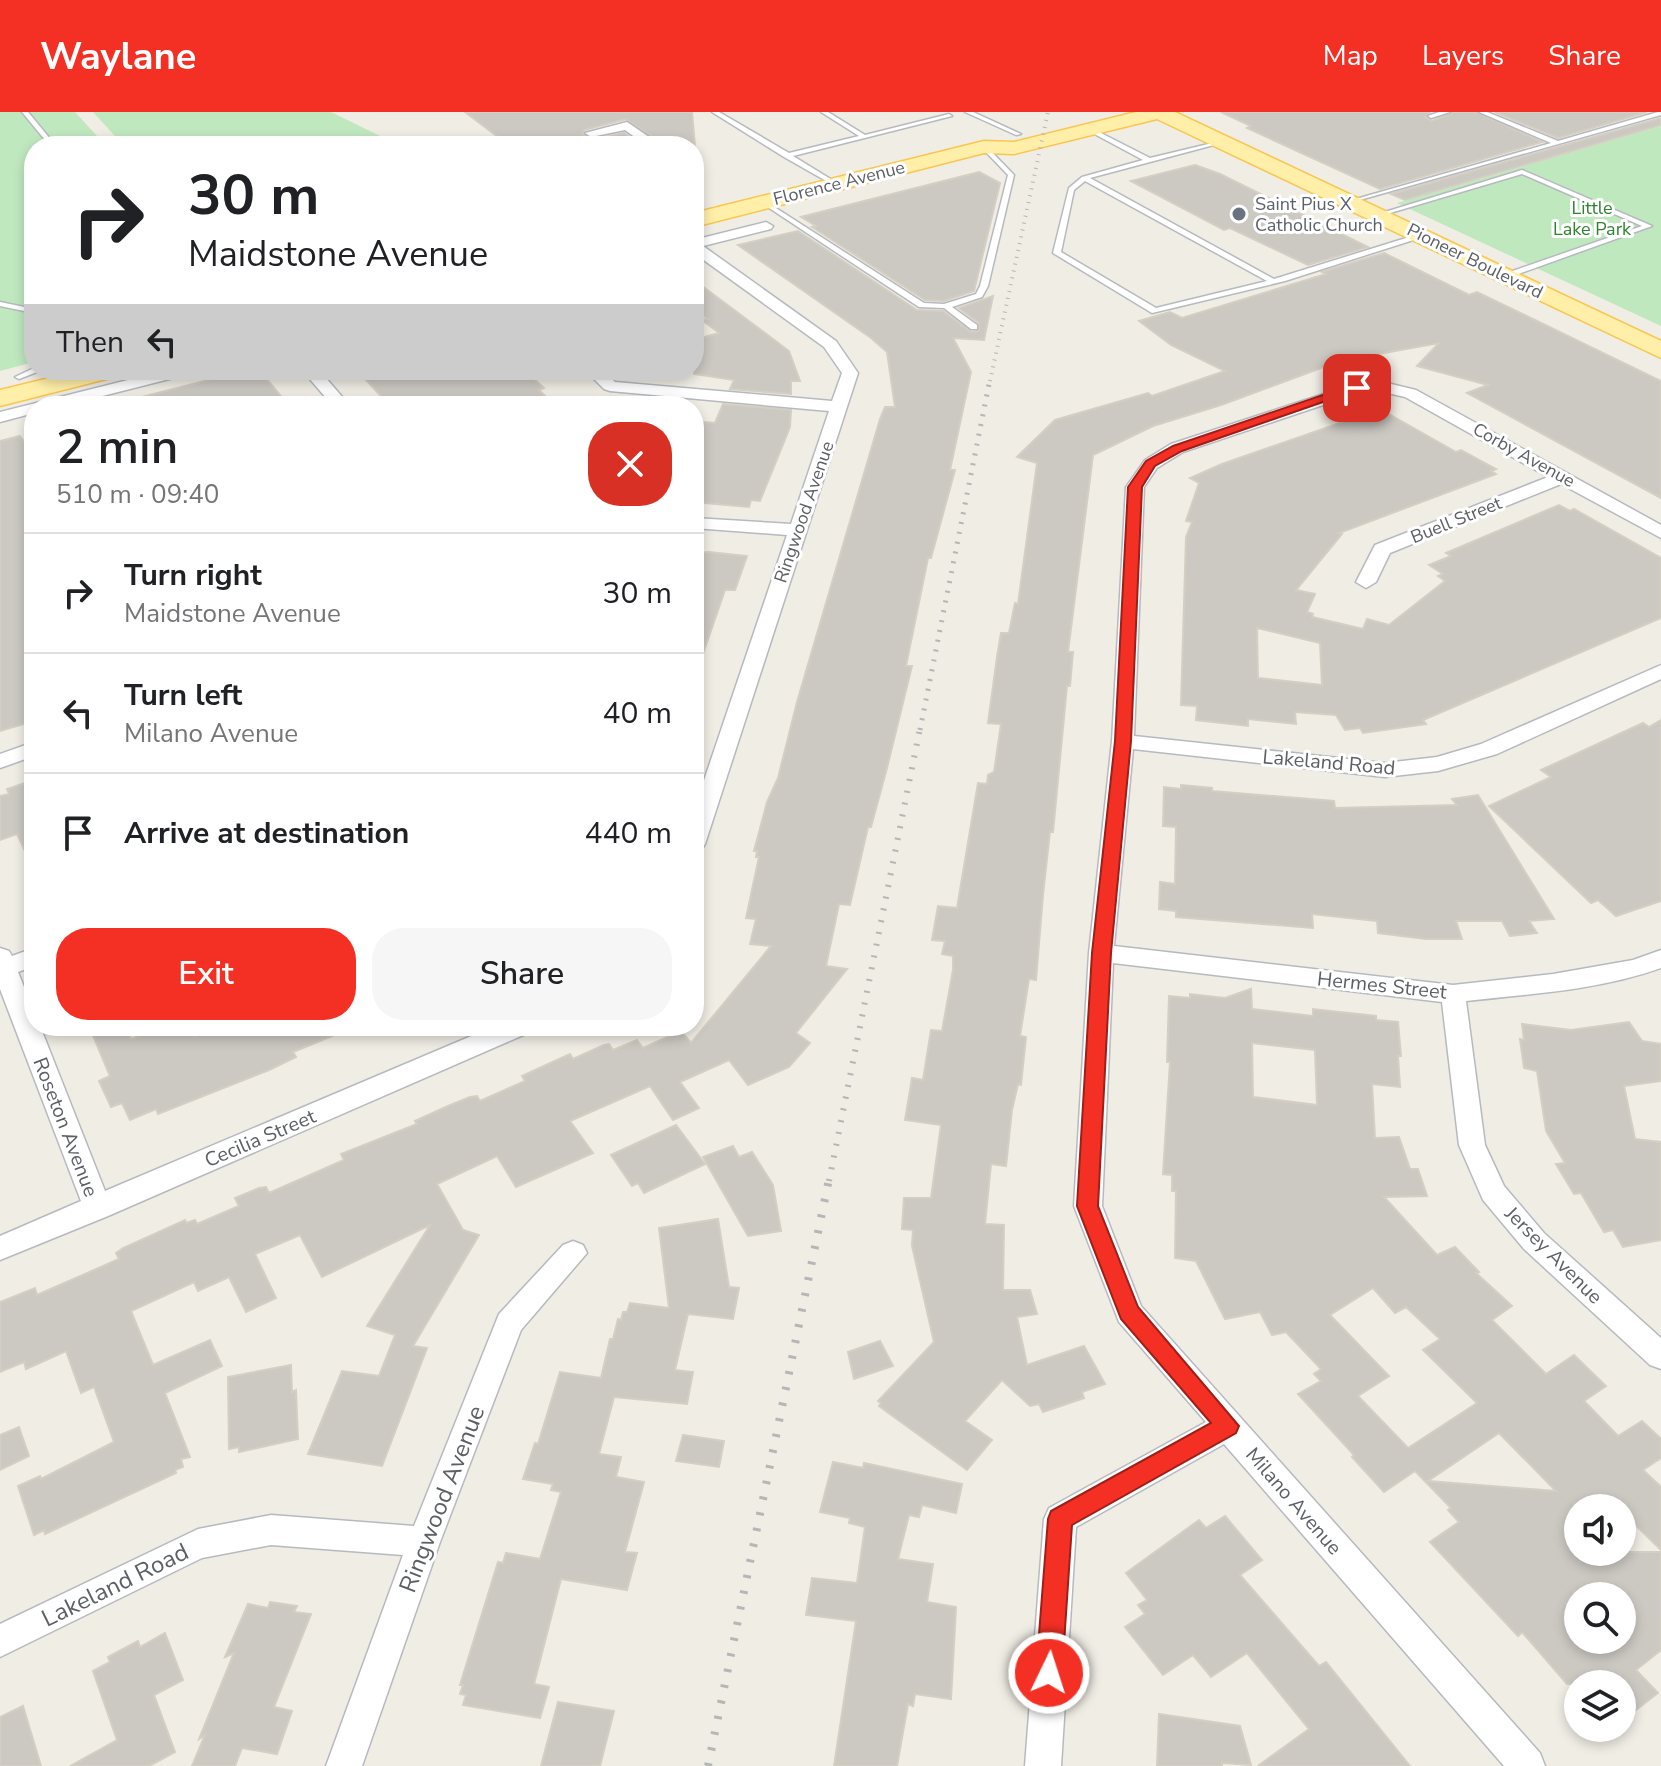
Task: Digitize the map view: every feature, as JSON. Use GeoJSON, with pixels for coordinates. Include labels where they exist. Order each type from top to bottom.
{"type":"FeatureCollection","features":[{"type":"Feature","properties":{"kind":"main road","name":"Florence Avenue"},"geometry":{"type":"LineString","coordinates":[[984,147],[998,138],[1108,112]]}},
{"type":"Feature","properties":{"kind":"main road","name":"Florence Avenue"},"geometry":{"type":"LineString","coordinates":[[704,217],[984,147],[1014,148],[1160,112]]}},
{"type":"Feature","properties":{"kind":"main road","name":"Pioneer Boulevard"},"geometry":{"type":"LineString","coordinates":[[1160,112],[1661,350]]}},
{"type":"Feature","properties":{"kind":"main road"},"geometry":{"type":"LineString","coordinates":[[0,398],[73,380]]}},
{"type":"Feature","properties":{"kind":"street"},"geometry":{"type":"LineString","coordinates":[[591,133],[627,126],[642,136]]}},
{"type":"Feature","properties":{"kind":"street","name":"Florence Avenue"},"geometry":{"type":"LineString","coordinates":[[704,242],[766,226]]}},
{"type":"Feature","properties":{"kind":"street","name":"Ringwood Avenue"},"geometry":{"type":"LineString","coordinates":[[704,252],[830,344],[850,373],[704,814]]}},
{"type":"Feature","properties":{"kind":"street"},"geometry":{"type":"LineString","coordinates":[[84,396],[147,380]]}},
{"type":"Feature","properties":{"kind":"street"},"geometry":{"type":"LineString","coordinates":[[319,380],[333,396]]}},
{"type":"Feature","properties":{"kind":"street"},"geometry":{"type":"LineString","coordinates":[[604,380],[610,386],[840,407]]}},
{"type":"Feature","properties":{"kind":"street","name":"Corby Avenue"},"geometry":{"type":"LineString","coordinates":[[1383,387],[1410,393],[1661,532]]}},
{"type":"Feature","properties":{"kind":"street","name":"Milano Avenue"},"geometry":{"type":"LineString","coordinates":[[1383,387],[1357,388],[1177,448],[1151,464],[1135,487],[1123,741],[1101,953],[1088,1206],[1129,1313],[1527,1766]]}},
{"type":"Feature","properties":{"kind":"street"},"geometry":{"type":"LineString","coordinates":[[0,417],[24,411]]}},
{"type":"Feature","properties":{"kind":"street","name":"Buell Street"},"geometry":{"type":"LineString","coordinates":[[1366,582],[1382,549],[1563,477]]}},
{"type":"Feature","properties":{"kind":"street"},"geometry":{"type":"LineString","coordinates":[[704,524],[797,530]]}},
{"type":"Feature","properties":{"kind":"street","name":"Lakeland Road"},"geometry":{"type":"LineString","coordinates":[[1123,741],[1385,770],[1438,764],[1489,749],[1655,680]]}},
{"type":"Feature","properties":{"kind":"street"},"geometry":{"type":"LineString","coordinates":[[0,761],[24,753]]}},
{"type":"Feature","properties":{"kind":"street","name":"Hermes Street"},"geometry":{"type":"LineString","coordinates":[[1101,953],[1453,994],[1553,983],[1636,968],[1661,959]]}},
{"type":"Feature","properties":{"kind":"street"},"geometry":{"type":"LineString","coordinates":[[2,963],[24,959]]}},
{"type":"Feature","properties":{"kind":"street","name":"Roseton Avenue"},"geometry":{"type":"LineString","coordinates":[[2,963],[24,1019]]}},
{"type":"Feature","properties":{"kind":"street","name":"Jersey Avenue"},"geometry":{"type":"LineString","coordinates":[[1453,994],[1472,1145],[1493,1192],[1534,1241],[1661,1356]]}},
{"type":"Feature","properties":{"kind":"street","name":"Roseton Avenue"},"geometry":{"type":"LineString","coordinates":[[31,1036],[98,1208]]}},
{"type":"Feature","properties":{"kind":"street","name":"Cecilia Street"},"geometry":{"type":"LineString","coordinates":[[0,1248],[496,1036]]}},
{"type":"Feature","properties":{"kind":"street","name":"Ringwood Avenue"},"geometry":{"type":"LineString","coordinates":[[344,1766],[424,1542],[509,1323],[573,1253]]}},
{"type":"Feature","properties":{"kind":"street"},"geometry":{"type":"LineString","coordinates":[[1043,1766],[1060,1519],[1228,1426]]}},
{"type":"Feature","properties":{"kind":"street","name":"Lakeland Road"},"geometry":{"type":"LineString","coordinates":[[0,1641],[198,1544],[271,1530],[424,1542]]}},
{"type":"Feature","properties":{"kind":"lane"},"geometry":{"type":"LineString","coordinates":[[25,112],[45,136]]}},
{"type":"Feature","properties":{"kind":"lane"},"geometry":{"type":"LineString","coordinates":[[715,112],[835,184]]}},
{"type":"Feature","properties":{"kind":"lane"},"geometry":{"type":"LineString","coordinates":[[824,112],[864,137]]}},
{"type":"Feature","properties":{"kind":"lane"},"geometry":{"type":"LineString","coordinates":[[968,112],[1018,134]]}},
{"type":"Feature","properties":{"kind":"lane"},"geometry":{"type":"LineString","coordinates":[[1431,116],[1447,112]]}},
{"type":"Feature","properties":{"kind":"lane"},"geometry":{"type":"LineString","coordinates":[[1482,112],[1558,143]]}},
{"type":"Feature","properties":{"kind":"lane"},"geometry":{"type":"LineString","coordinates":[[1351,202],[1661,113]]}},
{"type":"Feature","properties":{"kind":"lane"},"geometry":{"type":"LineString","coordinates":[[786,156],[949,116]]}},
{"type":"Feature","properties":{"kind":"lane"},"geometry":{"type":"LineString","coordinates":[[1089,129],[1150,161]]}},
{"type":"Feature","properties":{"kind":"lane"},"geometry":{"type":"LineString","coordinates":[[1223,141],[1084,178],[1071,189],[1057,253],[1155,311],[1273,281],[1422,236]]}},
{"type":"Feature","properties":{"kind":"lane"},"geometry":{"type":"LineString","coordinates":[[763,202],[922,305],[946,306],[979,295],[1011,175],[984,147]]}},
{"type":"Feature","properties":{"kind":"lane"},"geometry":{"type":"LineString","coordinates":[[1378,215],[1522,172],[1648,226],[1507,276]]}},
{"type":"Feature","properties":{"kind":"lane"},"geometry":{"type":"LineString","coordinates":[[1084,178],[1273,281]]}},
{"type":"Feature","properties":{"kind":"lane"},"geometry":{"type":"LineString","coordinates":[[0,304],[24,309]]}},
{"type":"Feature","properties":{"kind":"lane"},"geometry":{"type":"LineString","coordinates":[[946,306],[974,327]]}},
{"type":"Feature","properties":{"kind":"green space"},"geometry":{"type":"Polygon","coordinates":[[[0,112],[75,112],[97,136],[24,136],[24,365],[0,371],[0,112]]]}},
{"type":"Feature","properties":{"kind":"green space"},"geometry":{"type":"Polygon","coordinates":[[[93,112],[331,112],[380,136],[115,136],[93,112]]]}},
{"type":"Feature","properties":{"kind":"green space","name":"Little Lake Park"},"geometry":{"type":"Polygon","coordinates":[[[1661,126],[1661,326],[1397,203],[1661,126]]]}},
{"type":"Feature","properties":{"kind":"building"},"geometry":{"type":"Polygon","coordinates":[[[465,112],[692,112],[694,136],[651,136],[626,119],[584,130],[582,134],[585,136],[497,136],[465,112]]]}},
{"type":"Feature","properties":{"kind":"building"},"geometry":{"type":"Polygon","coordinates":[[[1221,112],[1430,112],[1425,117],[1432,121],[1453,112],[1476,112],[1542,142],[1380,189],[1247,128],[1251,126],[1221,112]]]}},
{"type":"Feature","properties":{"kind":"building"},"geometry":{"type":"Polygon","coordinates":[[[1495,112],[1647,112],[1558,138],[1495,112]]]}},
{"type":"Feature","properties":{"kind":"building"},"geometry":{"type":"Polygon","coordinates":[[[1661,118],[1661,125],[1405,200],[1391,194],[1661,118]]]}},
{"type":"Feature","properties":{"kind":"building"},"geometry":{"type":"Polygon","coordinates":[[[1195,165],[1220,174],[1368,247],[1308,265],[1230,228],[1224,230],[1131,181],[1195,165]]]}},
{"type":"Feature","properties":{"kind":"building"},"geometry":{"type":"Polygon","coordinates":[[[979,172],[1000,183],[974,291],[944,301],[925,300],[801,217],[979,172]]]}},
{"type":"Feature","properties":{"kind":"building"},"geometry":{"type":"Polygon","coordinates":[[[798,231],[917,310],[943,311],[971,332],[979,331],[979,323],[959,308],[993,296],[984,340],[953,338],[971,372],[950,470],[955,470],[931,558],[928,558],[906,666],[912,666],[887,768],[871,827],[868,827],[850,905],[839,904],[826,966],[847,969],[796,1033],[810,1043],[789,1067],[748,1085],[729,1060],[680,1082],[699,1108],[673,1120],[650,1086],[570,1121],[593,1153],[516,1187],[497,1156],[437,1184],[463,1230],[479,1235],[413,1346],[427,1348],[382,1466],[308,1454],[342,1371],[379,1376],[395,1335],[367,1326],[430,1225],[322,1277],[300,1235],[255,1254],[276,1298],[246,1312],[229,1277],[198,1291],[194,1282],[131,1311],[153,1365],[210,1340],[222,1366],[165,1393],[190,1457],[181,1459],[183,1467],[175,1470],[176,1473],[45,1534],[44,1530],[34,1535],[18,1486],[40,1476],[41,1479],[114,1442],[94,1387],[81,1393],[66,1351],[26,1369],[24,1362],[0,1372],[0,1302],[35,1288],[37,1295],[119,1259],[116,1253],[123,1248],[185,1220],[186,1223],[195,1220],[197,1224],[239,1206],[235,1198],[259,1188],[266,1187],[269,1193],[344,1160],[341,1154],[417,1124],[415,1121],[448,1106],[470,1097],[477,1096],[480,1101],[525,1081],[522,1076],[570,1054],[573,1059],[604,1045],[609,1044],[613,1050],[637,1040],[643,1048],[670,1036],[685,1036],[691,1043],[697,1036],[704,1036],[704,1027],[771,946],[750,944],[756,919],[746,918],[759,857],[754,851],[767,802],[778,778],[797,702],[880,419],[885,407],[895,407],[887,352],[738,245],[798,231]]]}},
{"type":"Feature","properties":{"kind":"building"},"geometry":{"type":"Polygon","coordinates":[[[1384,253],[1469,295],[1477,292],[1661,381],[1661,498],[1467,393],[1488,385],[1417,366],[1439,343],[1340,361],[1221,405],[1153,426],[1093,455],[1068,652],[1073,652],[1070,686],[1067,686],[1053,832],[1050,832],[1036,980],[1029,979],[1020,1036],[1026,1037],[1021,1085],[1018,1084],[1012,1110],[1006,1166],[991,1164],[985,1224],[1004,1225],[1003,1290],[1030,1290],[1037,1314],[1017,1317],[1027,1365],[1084,1346],[1105,1384],[1082,1392],[1084,1398],[1043,1412],[1039,1404],[1030,1406],[1002,1380],[965,1421],[992,1440],[967,1470],[879,1406],[881,1403],[878,1401],[934,1342],[912,1246],[913,1230],[902,1229],[904,1198],[931,1198],[941,1125],[905,1120],[912,1078],[923,1080],[931,1030],[942,1031],[953,970],[953,956],[942,954],[945,941],[932,940],[938,906],[957,908],[978,783],[987,784],[988,775],[994,772],[1001,724],[988,723],[997,657],[1001,633],[1009,633],[1015,603],[1018,604],[1037,463],[1017,457],[1055,420],[1148,393],[1152,396],[1225,371],[1171,345],[1139,321],[1170,312],[1182,318],[1384,253]]]}},
{"type":"Feature","properties":{"kind":"building"},"geometry":{"type":"Polygon","coordinates":[[[704,287],[789,351],[800,381],[791,381],[791,394],[730,389],[734,380],[704,376],[704,337],[719,333],[704,322],[708,319],[704,316],[704,287]]]}},
{"type":"Feature","properties":{"kind":"building"},"geometry":{"type":"Polygon","coordinates":[[[208,380],[268,380],[281,396],[146,396],[208,380]]]}},
{"type":"Feature","properties":{"kind":"building"},"geometry":{"type":"Polygon","coordinates":[[[366,380],[535,380],[544,388],[539,390],[545,396],[381,396],[366,380]]]}},
{"type":"Feature","properties":{"kind":"building"},"geometry":{"type":"Polygon","coordinates":[[[723,404],[791,410],[790,427],[760,501],[751,500],[749,507],[704,503],[704,422],[715,423],[723,404]]]}},
{"type":"Feature","properties":{"kind":"building"},"geometry":{"type":"Polygon","coordinates":[[[1380,409],[1456,452],[1461,450],[1496,469],[1491,471],[1496,474],[1339,533],[1342,534],[1296,590],[1315,594],[1307,612],[1313,614],[1312,617],[1363,629],[1367,619],[1389,625],[1445,581],[1438,576],[1443,574],[1429,565],[1451,556],[1446,553],[1559,505],[1570,511],[1574,509],[1661,558],[1661,618],[1423,720],[1426,724],[1363,733],[1360,728],[1345,730],[1336,715],[1295,712],[1296,724],[1248,719],[1248,726],[1196,720],[1197,706],[1181,705],[1186,537],[1192,522],[1186,521],[1199,483],[1190,478],[1380,409]],[[1257,628],[1258,678],[1322,685],[1320,643],[1257,628]]]}},
{"type":"Feature","properties":{"kind":"building"},"geometry":{"type":"Polygon","coordinates":[[[20,436],[24,441],[24,724],[0,731],[0,441],[20,436]]]}},
{"type":"Feature","properties":{"kind":"building"},"geometry":{"type":"Polygon","coordinates":[[[704,552],[747,556],[735,590],[725,590],[704,651],[704,552]]]}},
{"type":"Feature","properties":{"kind":"building"},"geometry":{"type":"Polygon","coordinates":[[[1661,720],[1661,901],[1616,916],[1598,900],[1591,903],[1489,806],[1551,777],[1541,770],[1643,723],[1649,727],[1661,720]]]}},
{"type":"Feature","properties":{"kind":"building"},"geometry":{"type":"Polygon","coordinates":[[[24,783],[24,849],[17,834],[0,840],[0,796],[9,794],[7,789],[24,783]]]}},
{"type":"Feature","properties":{"kind":"building"},"geometry":{"type":"Polygon","coordinates":[[[1181,785],[1212,788],[1212,791],[1334,801],[1335,808],[1457,805],[1452,799],[1478,795],[1554,919],[1529,921],[1537,933],[1510,936],[1502,921],[1456,921],[1462,939],[1426,939],[1378,933],[1377,921],[1312,914],[1313,928],[1176,917],[1176,911],[1159,909],[1160,882],[1175,884],[1176,827],[1163,826],[1164,787],[1181,789],[1181,785]]]}},
{"type":"Feature","properties":{"kind":"building"},"geometry":{"type":"Polygon","coordinates":[[[1251,989],[1252,1009],[1313,1016],[1313,1009],[1376,1016],[1376,1020],[1398,1022],[1400,1087],[1372,1084],[1375,1138],[1399,1137],[1410,1169],[1418,1169],[1427,1196],[1384,1197],[1437,1255],[1455,1247],[1479,1272],[1476,1273],[1512,1306],[1492,1320],[1546,1374],[1574,1355],[1606,1386],[1584,1401],[1618,1436],[1642,1421],[1661,1439],[1661,1458],[1643,1470],[1661,1487],[1661,1550],[1636,1526],[1636,1494],[1564,1494],[1564,1566],[1636,1566],[1636,1552],[1661,1552],[1661,1650],[1636,1670],[1564,1670],[1564,1681],[1522,1632],[1518,1636],[1430,1542],[1459,1522],[1448,1510],[1451,1508],[1415,1471],[1384,1492],[1298,1394],[1321,1381],[1314,1374],[1321,1369],[1286,1332],[1272,1335],[1260,1312],[1225,1319],[1196,1261],[1175,1258],[1176,1191],[1172,1191],[1172,1175],[1163,1174],[1170,1062],[1167,1062],[1169,996],[1190,998],[1190,994],[1225,998],[1251,989]],[[1252,1043],[1253,1097],[1317,1105],[1315,1050],[1252,1043]],[[1373,1288],[1330,1315],[1389,1376],[1358,1396],[1408,1448],[1477,1403],[1423,1350],[1440,1339],[1406,1307],[1395,1313],[1373,1288]],[[1499,1433],[1428,1481],[1556,1491],[1499,1433]]]}},
{"type":"Feature","properties":{"kind":"building"},"geometry":{"type":"Polygon","coordinates":[[[1629,1022],[1642,1041],[1661,1044],[1661,1081],[1624,1086],[1635,1139],[1661,1142],[1661,1240],[1623,1247],[1613,1230],[1604,1232],[1581,1193],[1574,1194],[1556,1164],[1565,1163],[1546,1131],[1537,1071],[1524,1068],[1520,1039],[1524,1040],[1522,1024],[1571,1030],[1629,1022]]]}},
{"type":"Feature","properties":{"kind":"building"},"geometry":{"type":"Polygon","coordinates":[[[93,1036],[130,1036],[131,1039],[139,1036],[332,1036],[293,1052],[296,1057],[269,1070],[158,1114],[156,1109],[130,1120],[122,1103],[111,1107],[99,1081],[110,1076],[93,1036]]]}},
{"type":"Feature","properties":{"kind":"building"},"geometry":{"type":"Polygon","coordinates":[[[676,1125],[705,1164],[644,1193],[638,1183],[632,1186],[611,1155],[676,1125]]]}},
{"type":"Feature","properties":{"kind":"building"},"geometry":{"type":"Polygon","coordinates":[[[733,1146],[739,1157],[752,1152],[773,1185],[781,1231],[748,1236],[703,1157],[733,1146]]]}},
{"type":"Feature","properties":{"kind":"building"},"geometry":{"type":"Polygon","coordinates":[[[718,1219],[729,1287],[739,1288],[733,1319],[688,1314],[675,1370],[693,1372],[687,1404],[614,1397],[599,1454],[621,1457],[616,1477],[644,1482],[625,1552],[637,1553],[627,1590],[561,1579],[534,1684],[549,1687],[540,1718],[463,1705],[466,1695],[460,1694],[463,1685],[460,1685],[498,1562],[503,1563],[506,1553],[540,1559],[561,1492],[551,1490],[553,1484],[523,1479],[535,1443],[538,1444],[560,1372],[601,1378],[610,1339],[613,1339],[618,1319],[621,1320],[623,1312],[627,1312],[630,1303],[669,1308],[659,1228],[718,1219]]]}},
{"type":"Feature","properties":{"kind":"building"},"geometry":{"type":"Polygon","coordinates":[[[880,1341],[893,1366],[854,1379],[848,1352],[880,1341]]]}},
{"type":"Feature","properties":{"kind":"building"},"geometry":{"type":"Polygon","coordinates":[[[291,1365],[292,1392],[296,1390],[298,1439],[239,1452],[239,1447],[229,1449],[228,1377],[291,1365]]]}},
{"type":"Feature","properties":{"kind":"building"},"geometry":{"type":"Polygon","coordinates":[[[19,1427],[29,1456],[0,1470],[0,1435],[19,1427]]]}},
{"type":"Feature","properties":{"kind":"building"},"geometry":{"type":"Polygon","coordinates":[[[683,1435],[724,1441],[719,1467],[676,1461],[683,1435]]]}},
{"type":"Feature","properties":{"kind":"building"},"geometry":{"type":"Polygon","coordinates":[[[833,1462],[863,1468],[864,1463],[962,1484],[956,1513],[922,1505],[919,1517],[909,1515],[898,1559],[933,1564],[927,1602],[956,1607],[951,1699],[915,1694],[913,1706],[908,1704],[897,1766],[834,1766],[856,1621],[806,1615],[812,1578],[857,1583],[865,1527],[849,1523],[850,1518],[820,1512],[833,1462]]]}},
{"type":"Feature","properties":{"kind":"building"},"geometry":{"type":"Polygon","coordinates":[[[1225,1516],[1262,1560],[1240,1575],[1319,1666],[1326,1662],[1410,1766],[1258,1766],[1309,1729],[1247,1653],[1211,1677],[1193,1655],[1163,1675],[1125,1627],[1145,1614],[1138,1605],[1147,1600],[1126,1573],[1199,1520],[1206,1528],[1225,1516]]]}},
{"type":"Feature","properties":{"kind":"building"},"geometry":{"type":"Polygon","coordinates":[[[270,1602],[297,1606],[294,1612],[311,1614],[274,1707],[292,1711],[277,1754],[242,1748],[235,1766],[192,1766],[205,1735],[199,1739],[234,1653],[225,1657],[248,1604],[268,1608],[270,1602]]]}},
{"type":"Feature","properties":{"kind":"building"},"geometry":{"type":"Polygon","coordinates":[[[165,1633],[183,1680],[154,1695],[175,1752],[149,1766],[70,1766],[117,1740],[93,1671],[110,1662],[108,1657],[138,1641],[140,1647],[165,1633]]]}},
{"type":"Feature","properties":{"kind":"building"},"geometry":{"type":"Polygon","coordinates":[[[1636,1670],[1658,1693],[1636,1710],[1636,1670]]]}},
{"type":"Feature","properties":{"kind":"building"},"geometry":{"type":"Polygon","coordinates":[[[558,1702],[614,1711],[600,1766],[541,1766],[558,1702]]]}},
{"type":"Feature","properties":{"kind":"building"},"geometry":{"type":"Polygon","coordinates":[[[23,1706],[41,1766],[0,1766],[0,1717],[23,1706]]]}},
{"type":"Feature","properties":{"kind":"building"},"geometry":{"type":"Polygon","coordinates":[[[1159,1714],[1240,1726],[1251,1765],[1157,1766],[1159,1714]]]}},
{"type":"Feature","properties":{"kind":"railway"},"geometry":{"type":"LineString","coordinates":[[990,381],[1048,112]]}},
{"type":"Feature","properties":{"kind":"railway"},"geometry":{"type":"LineString","coordinates":[[920,730],[990,379]]}},
{"type":"Feature","properties":{"kind":"railway"},"geometry":{"type":"LineString","coordinates":[[829,1181],[920,728]]}},
{"type":"Feature","properties":{"kind":"railway"},"geometry":{"type":"LineString","coordinates":[[708,1766],[829,1179]]}},
{"type":"Feature","properties":{"kind":"place","name":"Saint Pius X Catholic Church"},"geometry":{"type":"Point","coordinates":[1239,214]}},
{"type":"Feature","properties":{"kind":"route"},"geometry":{"type":"LineString","coordinates":[[1049,1673],[1060,1519],[1228,1426],[1129,1313],[1088,1206],[1101,953],[1123,741],[1135,487],[1151,464],[1177,448],[1357,388]]}}]}
